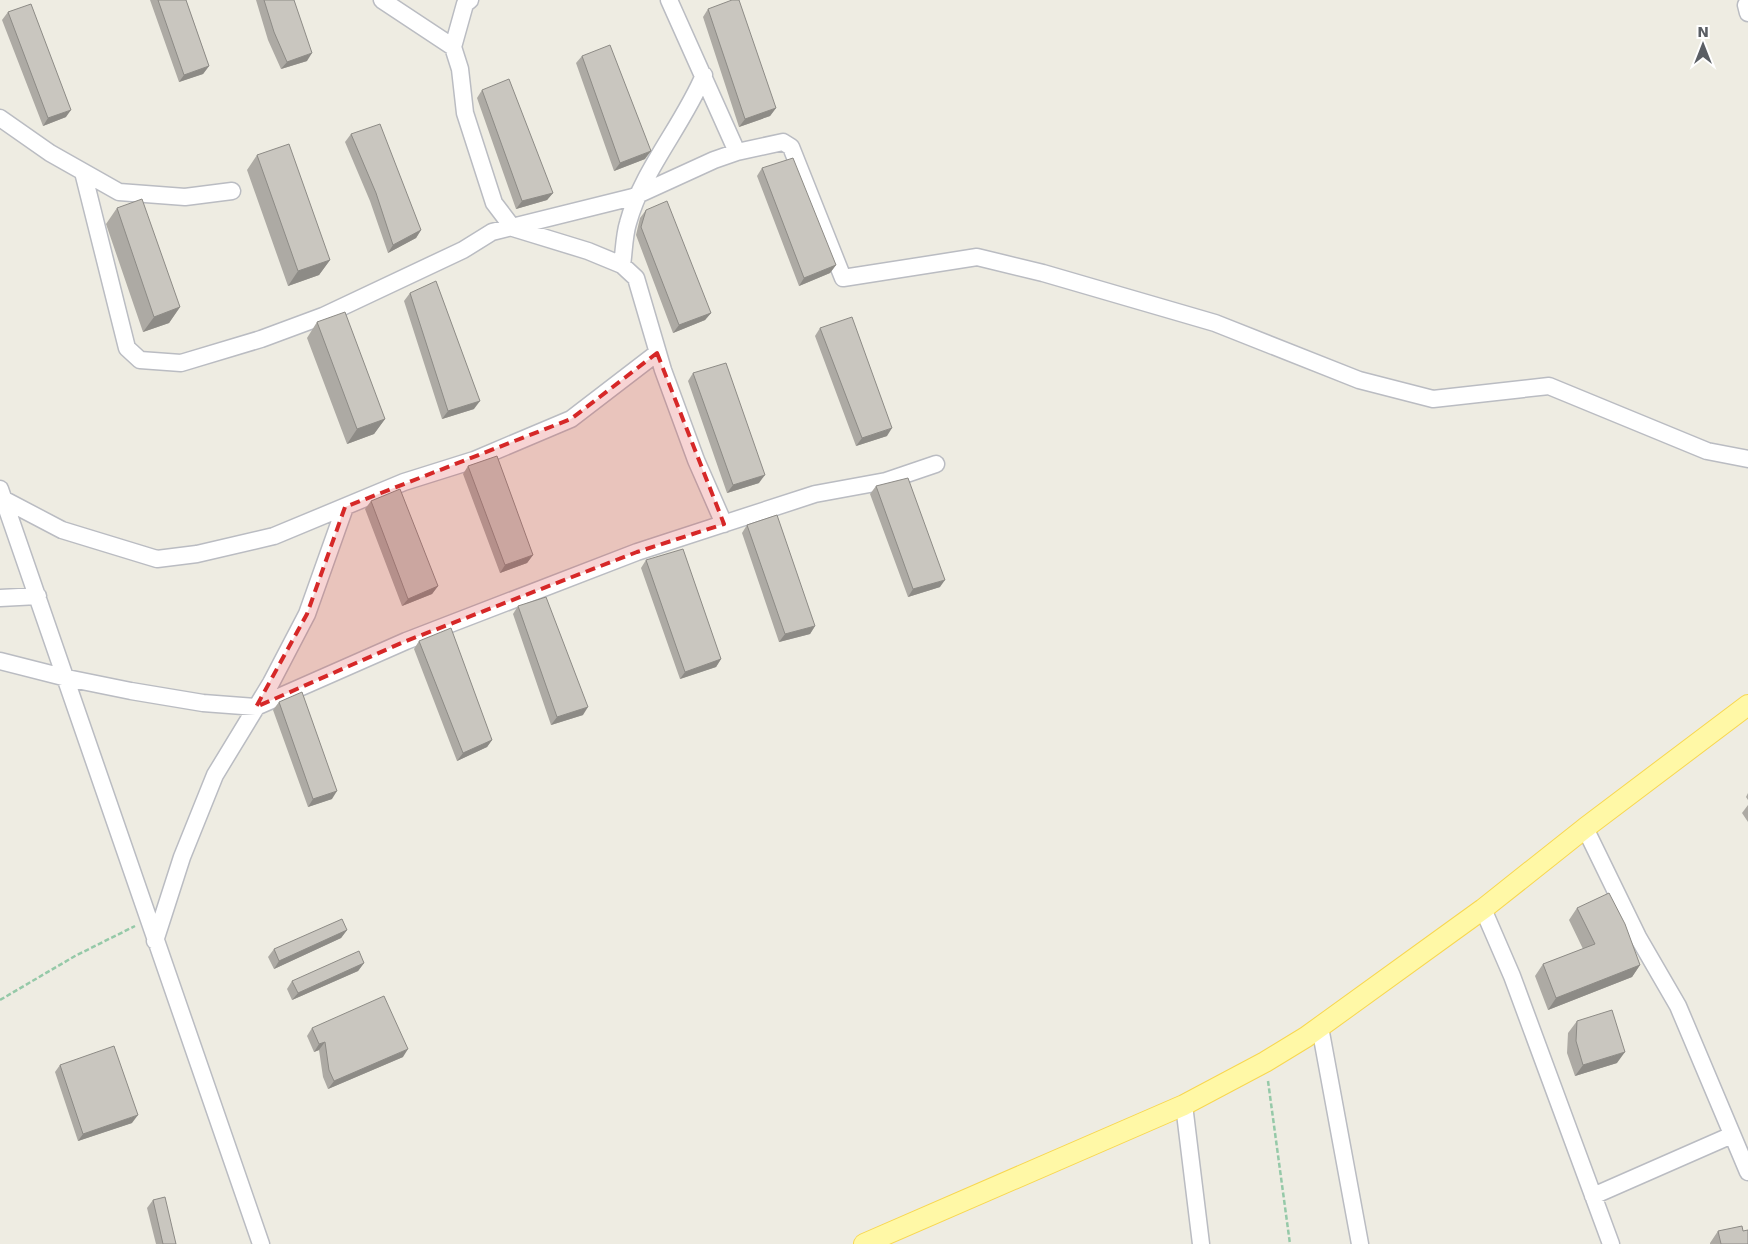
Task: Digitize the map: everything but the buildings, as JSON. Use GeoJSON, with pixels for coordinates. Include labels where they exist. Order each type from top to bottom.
{"type":"FeatureCollection","features":[{"type":"Feature","properties":{"kind":"main road"},"geometry":{"type":"LineString","coordinates":[[864,1244],[1184,1105],[1265,1062],[1320,1027],[1483,909],[1585,828],[1748,705]]}},
{"type":"Feature","properties":{"kind":"street"},"geometry":{"type":"LineString","coordinates":[[382,0],[453,47]]}},
{"type":"Feature","properties":{"kind":"street"},"geometry":{"type":"LineString","coordinates":[[470,0],[465,4],[453,47],[460,69],[465,113],[494,204],[513,228],[588,250],[622,265],[636,278],[657,353],[696,460],[724,524]]}},
{"type":"Feature","properties":{"kind":"street"},"geometry":{"type":"LineString","coordinates":[[669,0],[737,152]]}},
{"type":"Feature","properties":{"kind":"street"},"geometry":{"type":"LineString","coordinates":[[622,265],[628,224],[640,194],[694,97],[704,75]]}},
{"type":"Feature","properties":{"kind":"street"},"geometry":{"type":"LineString","coordinates":[[0,118],[50,153],[119,192],[185,197],[232,191]]}},
{"type":"Feature","properties":{"kind":"street"},"geometry":{"type":"LineString","coordinates":[[83,172],[127,348],[140,360],[181,363],[261,339],[331,312],[463,250],[492,232],[640,194],[714,160],[737,152],[783,142],[790,147],[842,278],[977,257],[1043,273],[1216,324],[1359,380],[1433,399],[1549,386],[1707,451],[1748,459]]}},
{"type":"Feature","properties":{"kind":"street"},"geometry":{"type":"LineString","coordinates":[[2,494],[62,530],[157,559],[197,554],[274,536],[404,482],[474,460],[571,419],[657,353]]}},
{"type":"Feature","properties":{"kind":"street"},"geometry":{"type":"LineString","coordinates":[[0,662],[67,678],[203,703],[256,707],[406,641],[637,552],[814,494],[886,481],[936,464]]}},
{"type":"Feature","properties":{"kind":"street"},"geometry":{"type":"LineString","coordinates":[[2,494],[67,678],[147,920],[261,1244]]}},
{"type":"Feature","properties":{"kind":"street"},"geometry":{"type":"LineString","coordinates":[[155,941],[182,857],[215,775],[256,707],[307,614],[345,507]]}},
{"type":"Feature","properties":{"kind":"street"},"geometry":{"type":"LineString","coordinates":[[0,598],[38,596]]}},
{"type":"Feature","properties":{"kind":"street"},"geometry":{"type":"LineString","coordinates":[[1585,828],[1634,929],[1678,1006],[1748,1172]]}},
{"type":"Feature","properties":{"kind":"street"},"geometry":{"type":"LineString","coordinates":[[1483,909],[1512,976],[1611,1244]]}},
{"type":"Feature","properties":{"kind":"street"},"geometry":{"type":"LineString","coordinates":[[1320,1027],[1360,1244]]}},
{"type":"Feature","properties":{"kind":"street"},"geometry":{"type":"LineString","coordinates":[[1184,1105],[1202,1244]]}},
{"type":"Feature","properties":{"kind":"street"},"geometry":{"type":"LineString","coordinates":[[1593,1196],[1732,1134]]}},
{"type":"Feature","properties":{"kind":"path"},"geometry":{"type":"LineString","coordinates":[[0,1000],[75,956],[147,920]]}},
{"type":"Feature","properties":{"kind":"path"},"geometry":{"type":"LineString","coordinates":[[1265,1062],[1290,1244]]}},
{"type":"Feature","properties":{"kind":"highlighted area"},"geometry":{"type":"Polygon","coordinates":[[[657,353],[724,524],[637,552],[406,641],[256,707],[307,614],[345,507],[571,419],[657,353]]]}}]}
